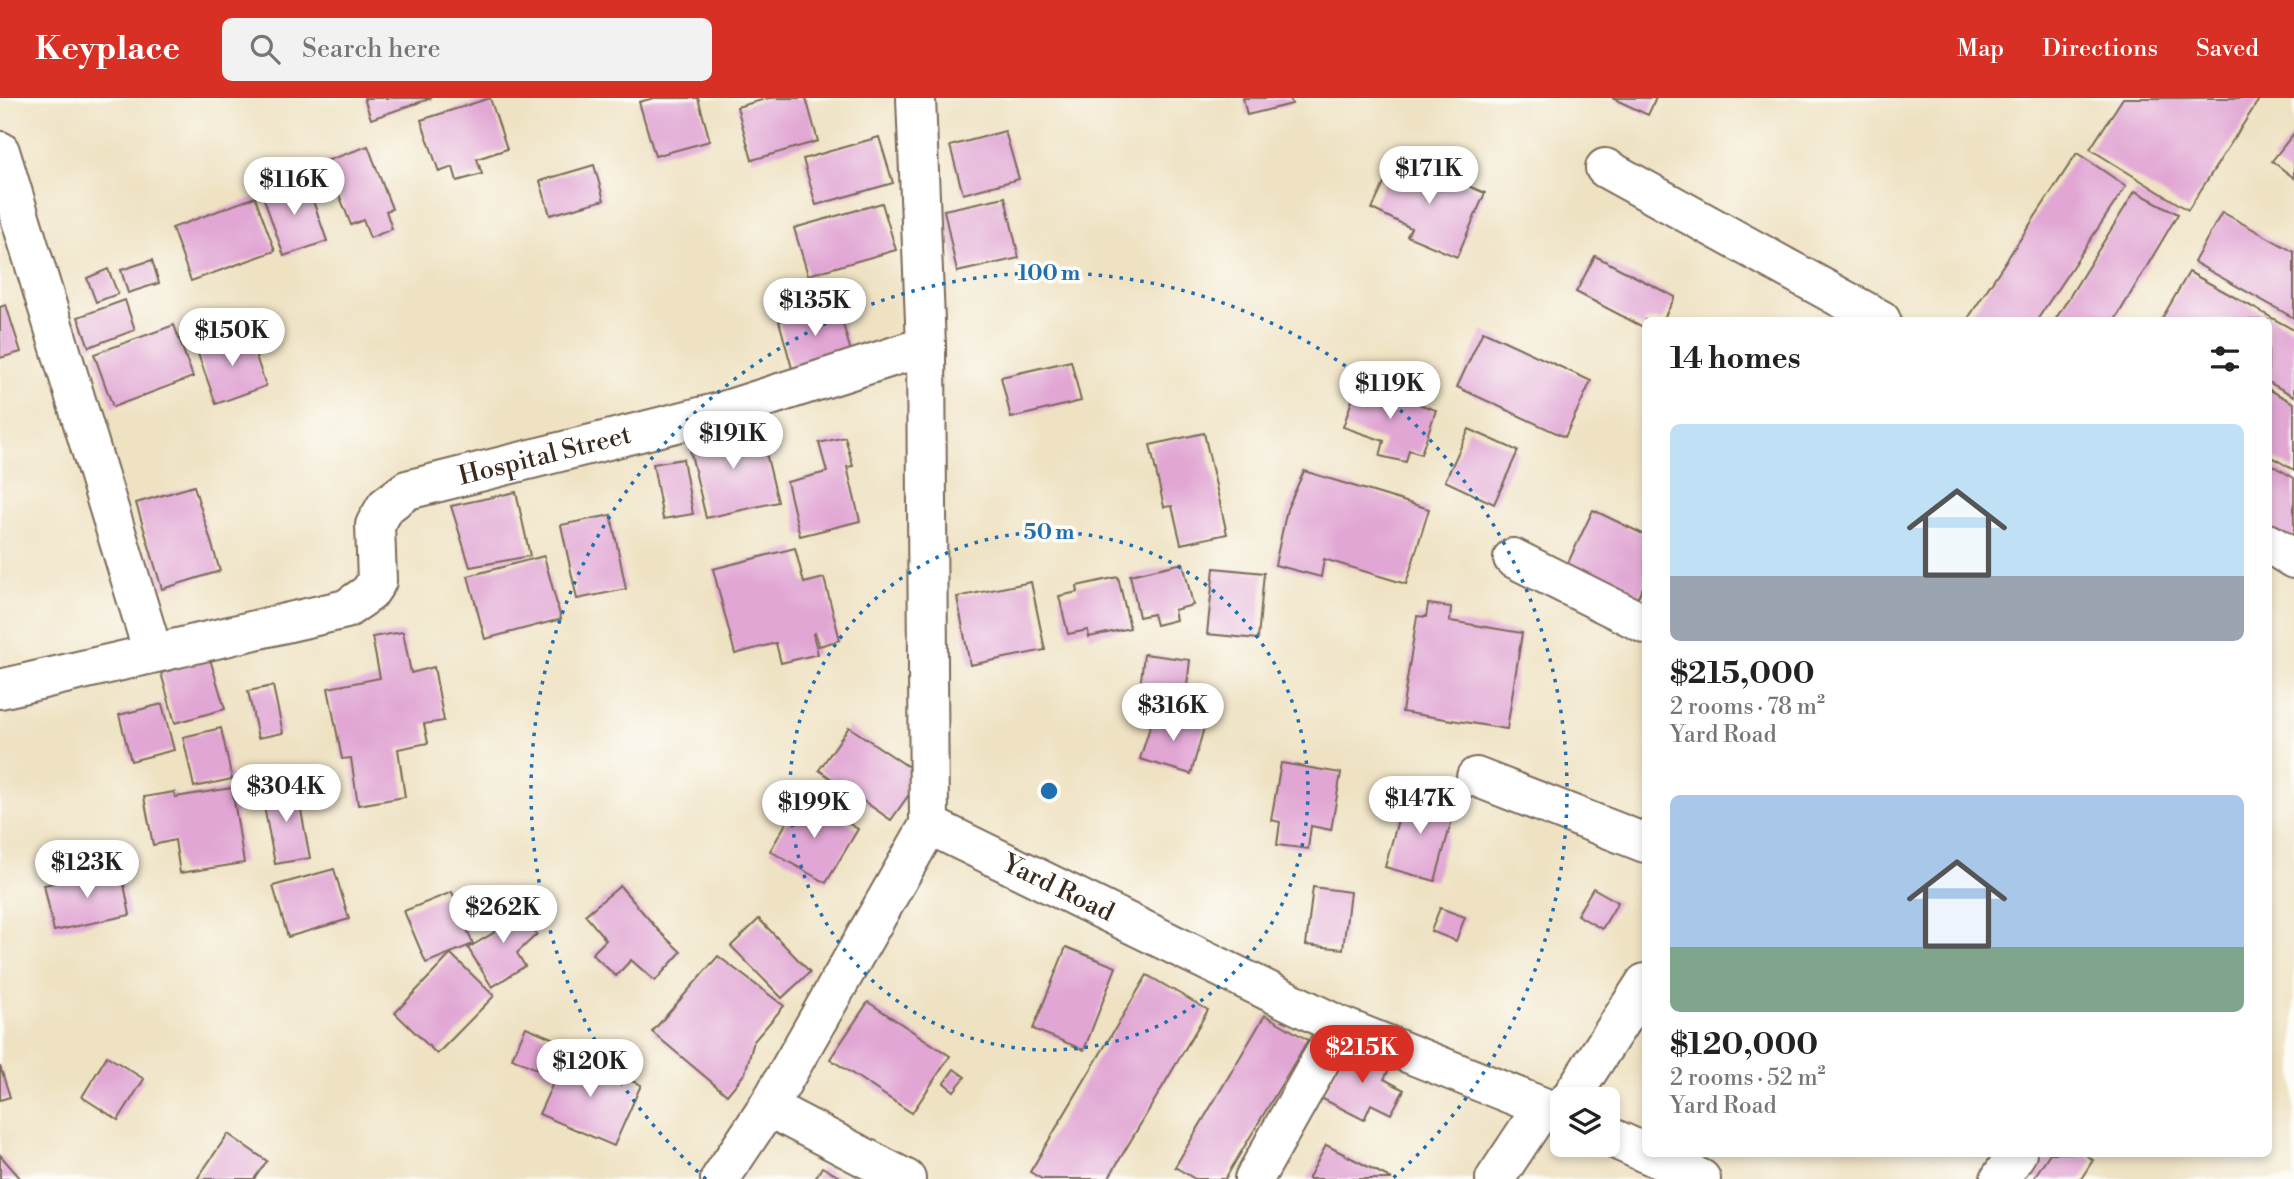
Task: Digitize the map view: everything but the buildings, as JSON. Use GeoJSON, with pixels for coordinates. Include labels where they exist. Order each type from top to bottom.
{"type":"FeatureCollection","features":[{"type":"Feature","properties":{"kind":"street"},"geometry":{"type":"LineString","coordinates":[[720,1179],[768,1107],[929,825],[926,346],[916,98]]}},
{"type":"Feature","properties":{"kind":"street"},"geometry":{"type":"LineString","coordinates":[[0,151],[153,653]]}},
{"type":"Feature","properties":{"kind":"street"},"geometry":{"type":"LineString","coordinates":[[1605,168],[1876,317]]}},
{"type":"Feature","properties":{"kind":"street","name":"Hospital Street"},"geometry":{"type":"LineString","coordinates":[[0,689],[346,609],[369,593],[377,581],[375,525],[386,506],[407,490],[720,412],[926,346]]}},
{"type":"Feature","properties":{"kind":"street"},"geometry":{"type":"LineString","coordinates":[[2272,545],[2294,559]]}},
{"type":"Feature","properties":{"kind":"street"},"geometry":{"type":"LineString","coordinates":[[1513,558],[1642,622]]}},
{"type":"Feature","properties":{"kind":"street"},"geometry":{"type":"LineString","coordinates":[[1476,777],[1642,843]]}},
{"type":"Feature","properties":{"kind":"street","name":"Yard Road"},"geometry":{"type":"LineString","coordinates":[[929,825],[1340,1026],[1550,1105]]}},
{"type":"Feature","properties":{"kind":"street"},"geometry":{"type":"LineString","coordinates":[[1575,1087],[1642,987]]}},
{"type":"Feature","properties":{"kind":"street"},"geometry":{"type":"LineString","coordinates":[[1254,1179],[1340,1026]]}},
{"type":"Feature","properties":{"kind":"street"},"geometry":{"type":"LineString","coordinates":[[768,1107],[906,1179]]}},
{"type":"Feature","properties":{"kind":"street"},"geometry":{"type":"LineString","coordinates":[[1494,1179],[1550,1120]]}},
{"type":"Feature","properties":{"kind":"street"},"geometry":{"type":"LineString","coordinates":[[1620,1142],[1642,1152]]}},
{"type":"Feature","properties":{"kind":"street"},"geometry":{"type":"LineString","coordinates":[[1654,1157],[1701,1179]]}},
{"type":"Feature","properties":{"kind":"street"},"geometry":{"type":"LineString","coordinates":[[2000,1179],[2014,1157]]}}]}
